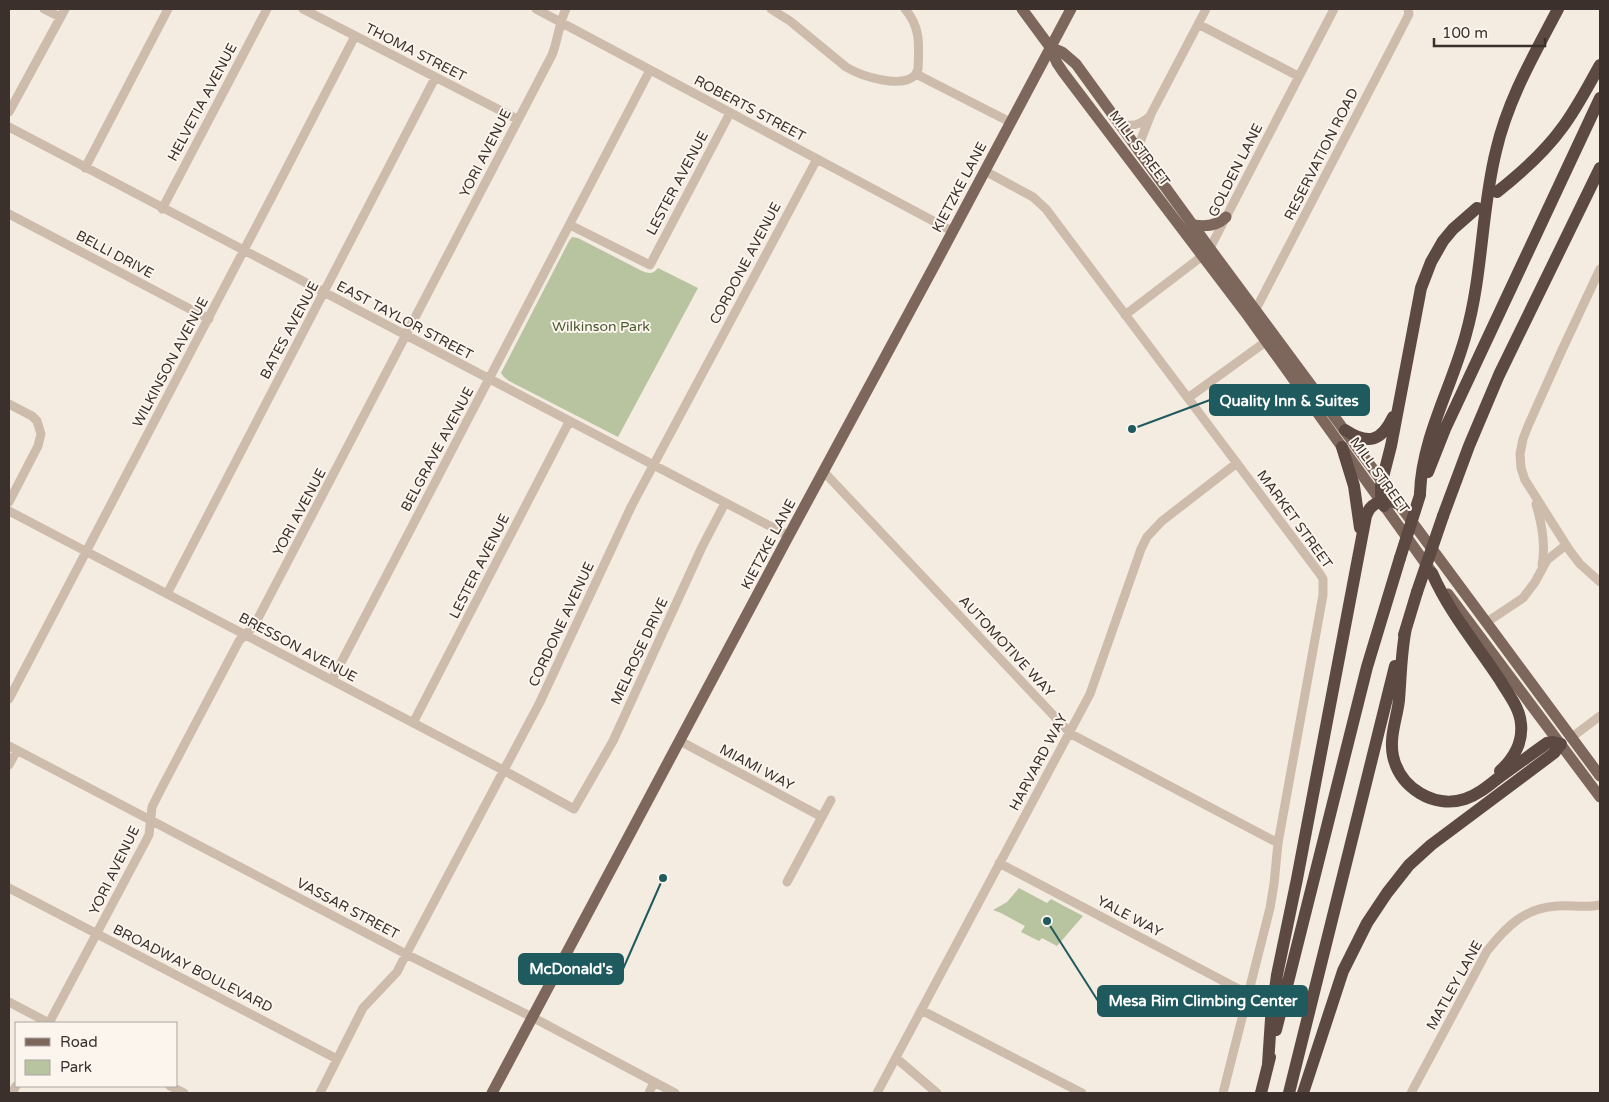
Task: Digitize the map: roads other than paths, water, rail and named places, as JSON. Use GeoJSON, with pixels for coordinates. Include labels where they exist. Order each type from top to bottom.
{"type":"FeatureCollection","features":[{"type":"Feature","properties":{"kind":"highway"},"geometry":{"type":"LineString","coordinates":[[1420,494],[1421,477],[1427,447],[1451,382],[1470,319],[1477,284],[1490,181],[1500,134],[1519,84],[1558,9]]}},
{"type":"Feature","properties":{"kind":"highway"},"geometry":{"type":"LineString","coordinates":[[1497,192],[1535,160],[1554,139],[1572,114],[1600,65]]}},
{"type":"Feature","properties":{"kind":"highway"},"geometry":{"type":"LineString","coordinates":[[1260,1093],[1367,667],[1420,494],[1445,429],[1600,98]]}},
{"type":"Feature","properties":{"kind":"highway"},"geometry":{"type":"LineString","coordinates":[[1289,1093],[1388,694],[1417,592],[1469,446],[1496,384],[1600,168]]}},
{"type":"Feature","properties":{"kind":"highway"},"geometry":{"type":"LineString","coordinates":[[1383,502],[1382,480],[1392,446],[1418,301],[1425,275],[1443,241],[1453,229],[1477,208]]}},
{"type":"Feature","properties":{"kind":"highway"},"geometry":{"type":"LineString","coordinates":[[1345,430],[1362,439],[1370,440],[1378,437],[1387,429],[1398,408]]}},
{"type":"Feature","properties":{"kind":"highway"},"geometry":{"type":"LineString","coordinates":[[1342,447],[1351,473],[1357,500],[1360,532],[1359,555]]}},
{"type":"Feature","properties":{"kind":"highway"},"geometry":{"type":"LineString","coordinates":[[1268,1064],[1271,1019],[1277,975],[1366,514],[1372,506],[1383,502],[1392,501],[1401,505]]}},
{"type":"Feature","properties":{"kind":"highway"},"geometry":{"type":"LineString","coordinates":[[1432,574],[1447,603],[1516,706],[1520,718],[1521,738],[1516,750],[1508,762],[1479,793]]}},
{"type":"Feature","properties":{"kind":"highway"},"geometry":{"type":"LineString","coordinates":[[1303,1093],[1343,971],[1367,923],[1387,893],[1409,865],[1431,845],[1554,754],[1561,744],[1547,743],[1479,793],[1457,801],[1435,800],[1423,796],[1412,788],[1398,770],[1393,756],[1392,740],[1406,628]]}},
{"type":"Feature","properties":{"kind":"main road","name":"MILL STREET"},"geometry":{"type":"LineString","coordinates":[[1022,9],[1050,47],[1063,72],[1345,430],[1600,776]]}},
{"type":"Feature","properties":{"kind":"main road","name":"KIETZKE LANE"},"geometry":{"type":"LineString","coordinates":[[492,1093],[1071,9]]}},
{"type":"Feature","properties":{"kind":"main road","name":"MILL STREET"},"geometry":{"type":"LineString","coordinates":[[1050,47],[1062,52],[1076,64],[1194,225],[1206,252],[1256,309],[1271,338],[1342,447],[1383,502],[1432,574],[1600,797]]}},
{"type":"Feature","properties":{"kind":"main road"},"geometry":{"type":"LineString","coordinates":[[1194,225],[1210,226],[1219,223],[1226,217]]}},
{"type":"Feature","properties":{"kind":"main road"},"geometry":{"type":"LineString","coordinates":[[1561,744],[1572,737]]}},
{"type":"Feature","properties":{"kind":"street"},"geometry":{"type":"LineString","coordinates":[[9,112],[62,13],[44,9]]}},
{"type":"Feature","properties":{"kind":"street"},"geometry":{"type":"LineString","coordinates":[[85,168],[168,9]]}},
{"type":"Feature","properties":{"kind":"street","name":"HELVETIA AVENUE"},"geometry":{"type":"LineString","coordinates":[[162,209],[267,9]]}},
{"type":"Feature","properties":{"kind":"street","name":"THOMA STREET"},"geometry":{"type":"LineString","coordinates":[[303,9],[517,119]]}},
{"type":"Feature","properties":{"kind":"street","name":"ROBERTS STREET"},"geometry":{"type":"LineString","coordinates":[[536,9],[952,231]]}},
{"type":"Feature","properties":{"kind":"street","name":"YORI AVENUE"},"geometry":{"type":"LineString","coordinates":[[50,1022],[148,835],[152,808],[160,791],[239,641],[254,626],[552,55],[566,9]]}},
{"type":"Feature","properties":{"kind":"street"},"geometry":{"type":"LineString","coordinates":[[771,9],[790,20],[855,73],[877,80],[908,80],[913,78],[918,69],[918,33],[912,17],[905,9]]}},
{"type":"Feature","properties":{"kind":"street"},"geometry":{"type":"LineString","coordinates":[[1139,150],[1140,142],[1151,114],[1206,9]]}},
{"type":"Feature","properties":{"kind":"street","name":"GOLDEN LANE"},"geometry":{"type":"LineString","coordinates":[[1126,315],[1206,252],[1334,9]]}},
{"type":"Feature","properties":{"kind":"street","name":"RESERVATION ROAD"},"geometry":{"type":"LineString","coordinates":[[1256,309],[1405,22],[1408,9]]}},
{"type":"Feature","properties":{"kind":"street"},"geometry":{"type":"LineString","coordinates":[[1198,24],[1298,76]]}},
{"type":"Feature","properties":{"kind":"street","name":"WILKINSON AVENUE"},"geometry":{"type":"LineString","coordinates":[[9,700],[355,36]]}},
{"type":"Feature","properties":{"kind":"street","name":"BELGRAVE AVENUE"},"geometry":{"type":"LineString","coordinates":[[332,680],[650,70]]}},
{"type":"Feature","properties":{"kind":"street"},"geometry":{"type":"LineString","coordinates":[[916,74],[1010,122]]}},
{"type":"Feature","properties":{"kind":"street","name":"BATES AVENUE"},"geometry":{"type":"LineString","coordinates":[[167,594],[436,78]]}},
{"type":"Feature","properties":{"kind":"street","name":"LESTER AVENUE"},"geometry":{"type":"LineString","coordinates":[[570,224],[650,265],[730,113]]}},
{"type":"Feature","properties":{"kind":"street"},"geometry":{"type":"LineString","coordinates":[[1120,124],[1136,125],[1151,114]]}},
{"type":"Feature","properties":{"kind":"street","name":"EAST TAYLOR STREET"},"geometry":{"type":"LineString","coordinates":[[9,127],[162,209],[789,536]]}},
{"type":"Feature","properties":{"kind":"street","name":"CORDONE AVENUE"},"geometry":{"type":"LineString","coordinates":[[320,1093],[363,1008],[396,972],[540,702],[631,507],[816,159]]}},
{"type":"Feature","properties":{"kind":"street","name":"MARKET STREET"},"geometry":{"type":"LineString","coordinates":[[986,171],[1042,204],[1320,574],[1324,587],[1278,843],[1270,908],[1223,1093]]}},
{"type":"Feature","properties":{"kind":"street","name":"BELLI DRIVE"},"geometry":{"type":"LineString","coordinates":[[9,214],[209,319]]}},
{"type":"Feature","properties":{"kind":"street"},"geometry":{"type":"LineString","coordinates":[[1538,577],[1544,555],[1543,539],[1539,515],[1520,462],[1521,446],[1525,432],[1565,342],[1600,269]]}},
{"type":"Feature","properties":{"kind":"street"},"geometry":{"type":"LineString","coordinates":[[1188,398],[1271,338]]}},
{"type":"Feature","properties":{"kind":"street"},"geometry":{"type":"LineString","coordinates":[[9,404],[32,416],[37,421],[41,434],[38,446],[9,502]]}},
{"type":"Feature","properties":{"kind":"street","name":"LESTER AVENUE"},"geometry":{"type":"LineString","coordinates":[[413,723],[569,422]]}},
{"type":"Feature","properties":{"kind":"street","name":"HARVARD WAY"},"geometry":{"type":"LineString","coordinates":[[877,1093],[1090,694],[1140,549],[1147,537],[1162,521],[1237,463]]}},
{"type":"Feature","properties":{"kind":"street","name":"AUTOMOTIVE WAY"},"geometry":{"type":"LineString","coordinates":[[824,472],[1070,732],[1278,843]]}},
{"type":"Feature","properties":{"kind":"street"},"geometry":{"type":"LineString","coordinates":[[1528,485],[1566,546],[1580,564],[1600,582]]}},
{"type":"Feature","properties":{"kind":"street","name":"MELROSE DRIVE"},"geometry":{"type":"LineString","coordinates":[[574,809],[613,741],[702,548],[725,503]]}},
{"type":"Feature","properties":{"kind":"street","name":"BRESSON AVENUE"},"geometry":{"type":"LineString","coordinates":[[9,511],[574,809]]}},
{"type":"Feature","properties":{"kind":"street"},"geometry":{"type":"LineString","coordinates":[[1487,622],[1523,598],[1548,560],[1566,546]]}},
{"type":"Feature","properties":{"kind":"street"},"geometry":{"type":"LineString","coordinates":[[1572,737],[1600,716]]}},
{"type":"Feature","properties":{"kind":"street","name":"MIAMI WAY"},"geometry":{"type":"LineString","coordinates":[[680,741],[822,816]]}},
{"type":"Feature","properties":{"kind":"street"},"geometry":{"type":"LineString","coordinates":[[9,766],[13,748]]}},
{"type":"Feature","properties":{"kind":"street","name":"VASSAR STREET"},"geometry":{"type":"LineString","coordinates":[[13,748],[675,1093]]}},
{"type":"Feature","properties":{"kind":"street"},"geometry":{"type":"LineString","coordinates":[[787,882],[831,800]]}},
{"type":"Feature","properties":{"kind":"street","name":"YALE WAY"},"geometry":{"type":"LineString","coordinates":[[999,862],[1248,994]]}},
{"type":"Feature","properties":{"kind":"street","name":"BROADWAY BOULEVARD"},"geometry":{"type":"LineString","coordinates":[[9,888],[337,1059]]}},
{"type":"Feature","properties":{"kind":"street","name":"MATLEY LANE"},"geometry":{"type":"LineString","coordinates":[[1411,1093],[1487,951],[1502,933],[1521,917],[1544,908],[1600,905]]}},
{"type":"Feature","properties":{"kind":"street"},"geometry":{"type":"LineString","coordinates":[[9,1002],[47,1022]]}},
{"type":"Feature","properties":{"kind":"street"},"geometry":{"type":"LineString","coordinates":[[921,1010],[1082,1093]]}},
{"type":"Feature","properties":{"kind":"street"},"geometry":{"type":"LineString","coordinates":[[896,1058],[937,1093]]}},
{"type":"Feature","properties":{"kind":"street"},"geometry":{"type":"LineString","coordinates":[[649,1093],[654,1082]]}},
{"type":"Feature","properties":{"kind":"street"},"geometry":{"type":"LineString","coordinates":[[172,1087],[184,1093]]}},
{"type":"Feature","properties":{"kind":"place","name":"Quality Inn & Suites"},"geometry":{"type":"Point","coordinates":[1132,429]}},
{"type":"Feature","properties":{"kind":"place","name":"McDonald's"},"geometry":{"type":"Point","coordinates":[663,878]}},
{"type":"Feature","properties":{"kind":"place","name":"Mesa Rim Climbing Center"},"geometry":{"type":"Point","coordinates":[1047,921]}},
{"type":"Feature","properties":{"kind":"park label","name":"Wilkinson Park"},"geometry":{"type":"Point","coordinates":[601,326]}}]}
